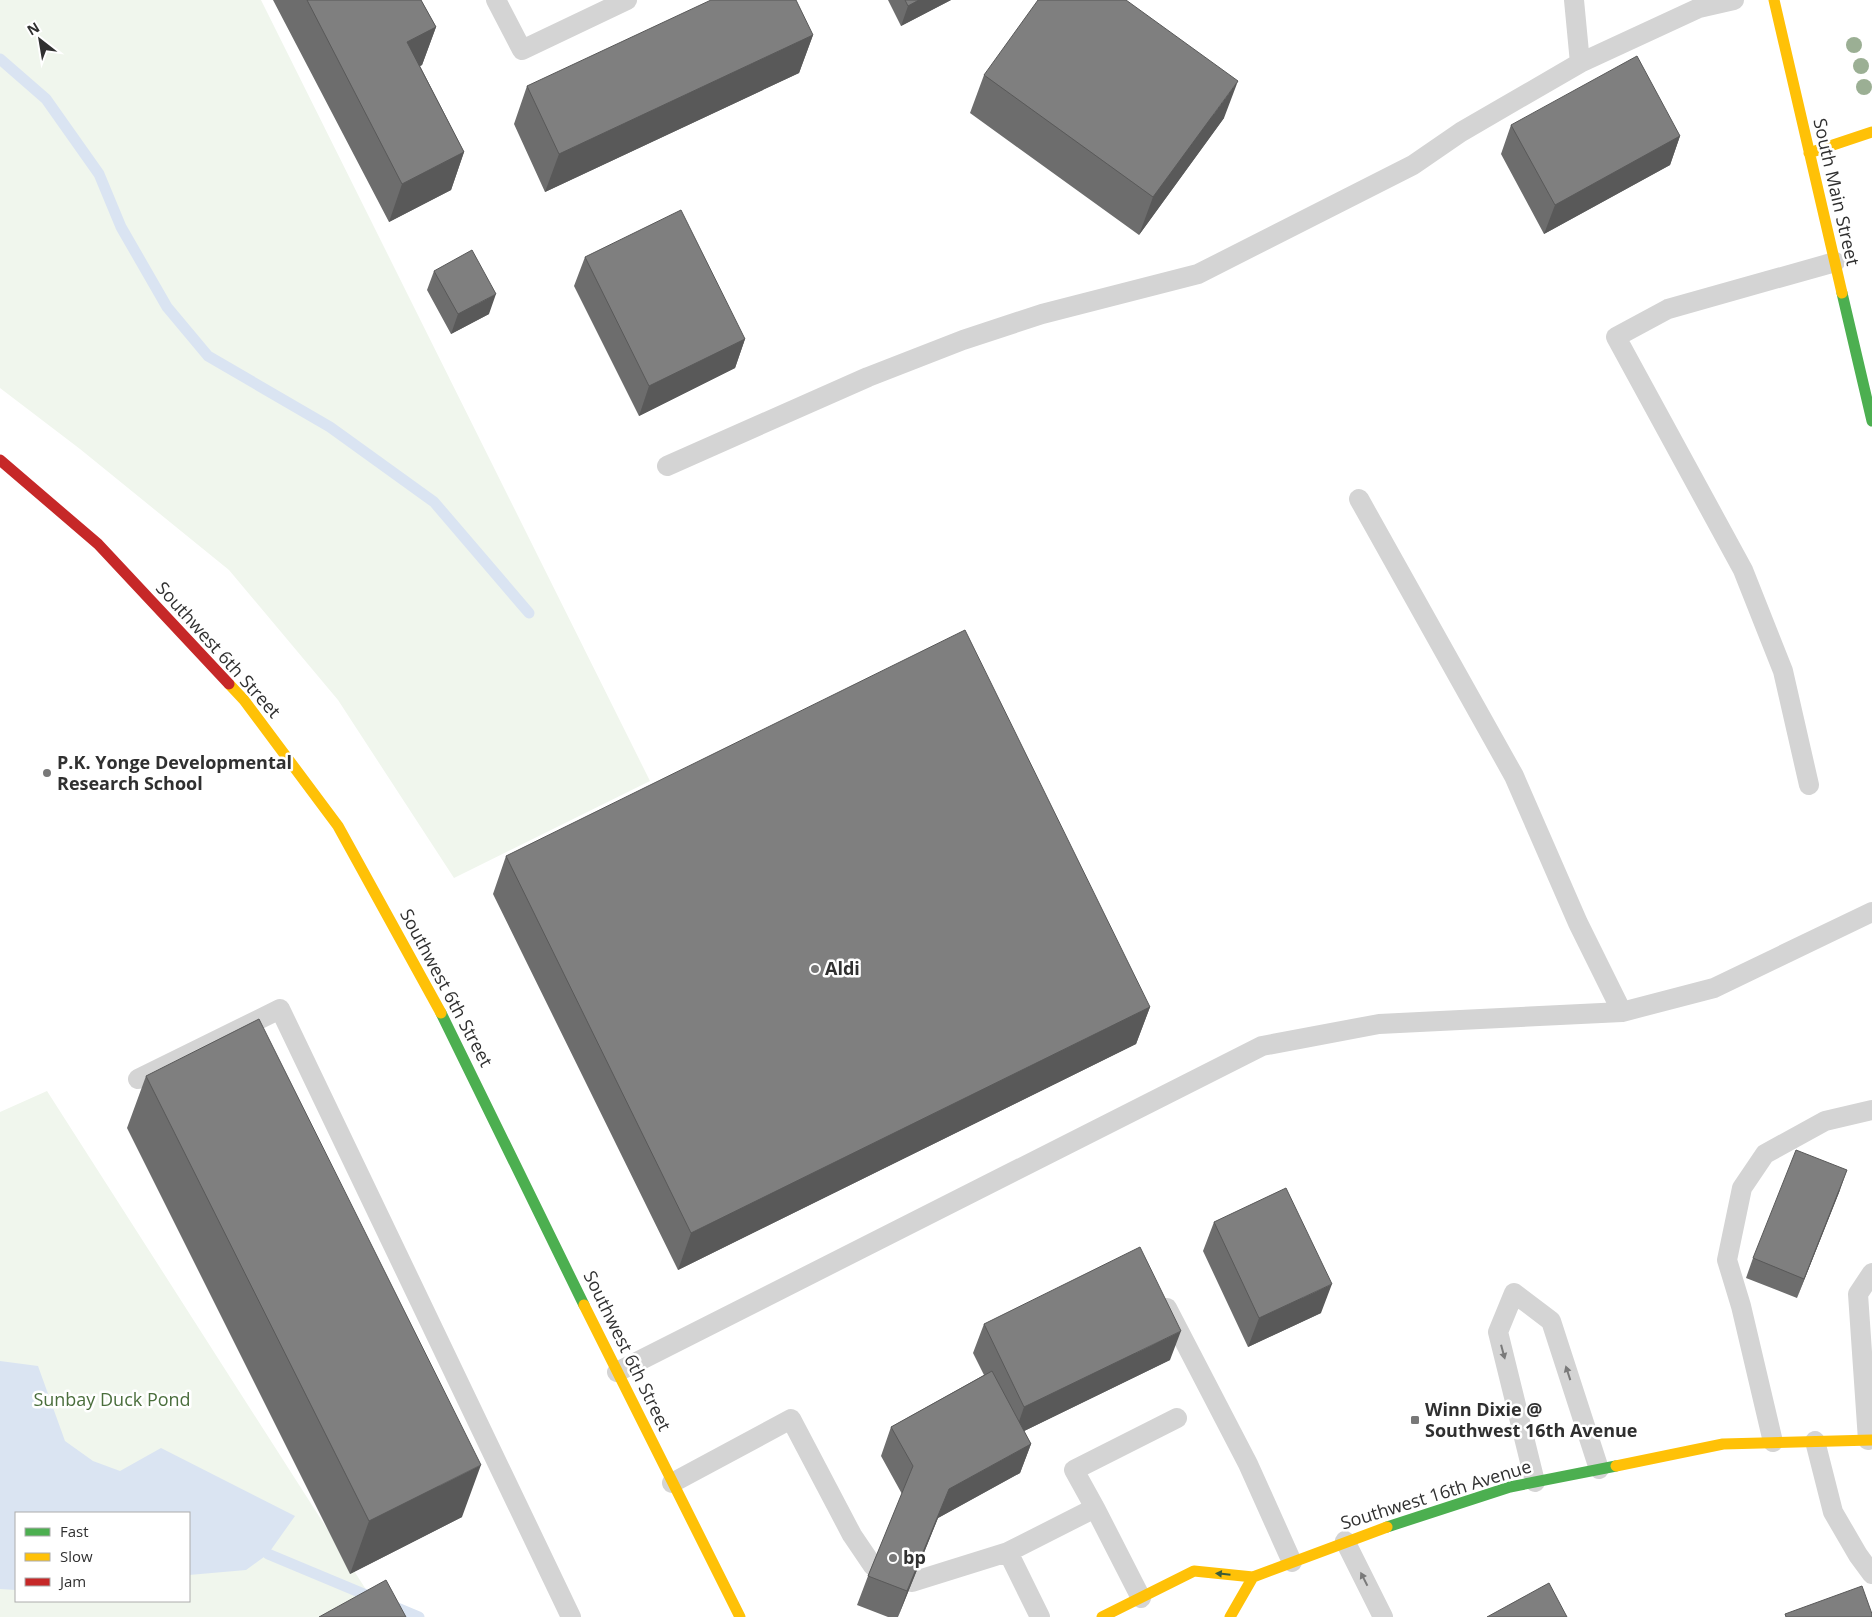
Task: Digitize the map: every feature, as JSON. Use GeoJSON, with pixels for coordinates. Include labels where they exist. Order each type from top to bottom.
{"type":"FeatureCollection","features":[{"type":"Feature","properties":{"kind":"street","name":"South Main Street"},"geometry":{"type":"LineString","coordinates":[[1774,0],[1872,421]]}},
{"type":"Feature","properties":{"kind":"street"},"geometry":{"type":"LineString","coordinates":[[1810,154],[1872,132]]}},
{"type":"Feature","properties":{"kind":"street","name":"Southwest 6th Street"},"geometry":{"type":"LineString","coordinates":[[0,460],[98,544],[244,700],[338,826],[443,1016],[617,1372],[740,1617]]}},
{"type":"Feature","properties":{"kind":"street","name":"Southwest 16th Avenue"},"geometry":{"type":"LineString","coordinates":[[1102,1617],[1194,1571],[1253,1577],[1345,1541],[1510,1487],[1723,1444],[1870,1440]]}},
{"type":"Feature","properties":{"kind":"street"},"geometry":{"type":"LineString","coordinates":[[1230,1617],[1253,1577]]}},
{"type":"Feature","properties":{"kind":"lane"},"geometry":{"type":"LineString","coordinates":[[496,0],[522,50],[627,0]]}},
{"type":"Feature","properties":{"kind":"lane"},"geometry":{"type":"LineString","coordinates":[[1574,0],[1580,63]]}},
{"type":"Feature","properties":{"kind":"lane"},"geometry":{"type":"LineString","coordinates":[[667,466],[868,378],[963,340],[1042,314],[1198,274],[1413,165],[1461,132],[1580,63],[1699,8],[1734,0]]}},
{"type":"Feature","properties":{"kind":"lane"},"geometry":{"type":"LineString","coordinates":[[1809,785],[1783,671],[1743,570],[1616,338],[1668,309],[1834,262]]}},
{"type":"Feature","properties":{"kind":"lane"},"geometry":{"type":"LineString","coordinates":[[1359,500],[1514,776],[1578,923],[1622,1012]]}},
{"type":"Feature","properties":{"kind":"lane"},"geometry":{"type":"LineString","coordinates":[[617,1372],[1262,1046],[1379,1024],[1622,1012],[1714,988],[1872,912]]}},
{"type":"Feature","properties":{"kind":"lane"},"geometry":{"type":"LineString","coordinates":[[138,1079],[280,1009],[571,1617]]}},
{"type":"Feature","properties":{"kind":"lane"},"geometry":{"type":"LineString","coordinates":[[1774,1442],[1741,1306],[1726,1260],[1742,1188],[1765,1154],[1825,1121],[1872,1110]]}},
{"type":"Feature","properties":{"kind":"lane"},"geometry":{"type":"LineString","coordinates":[[1870,1440],[1858,1294],[1872,1273]]}},
{"type":"Feature","properties":{"kind":"lane"},"geometry":{"type":"LineString","coordinates":[[1158,1290],[1248,1464],[1292,1562]]}},
{"type":"Feature","properties":{"kind":"lane"},"geometry":{"type":"LineString","coordinates":[[1535,1482],[1498,1332],[1514,1293],[1551,1321],[1599,1469]]}},
{"type":"Feature","properties":{"kind":"lane"},"geometry":{"type":"LineString","coordinates":[[1141,1598],[1074,1470],[1176,1418]]}},
{"type":"Feature","properties":{"kind":"lane"},"geometry":{"type":"LineString","coordinates":[[672,1483],[791,1419],[852,1535],[873,1566]]}},
{"type":"Feature","properties":{"kind":"lane"},"geometry":{"type":"LineString","coordinates":[[1815,1441],[1833,1512],[1858,1555],[1872,1574]]}},
{"type":"Feature","properties":{"kind":"lane"},"geometry":{"type":"LineString","coordinates":[[912,1582],[1008,1552],[1095,1508]]}},
{"type":"Feature","properties":{"kind":"lane"},"geometry":{"type":"LineString","coordinates":[[1345,1541],[1383,1617]]}},
{"type":"Feature","properties":{"kind":"lane"},"geometry":{"type":"LineString","coordinates":[[1008,1552],[1040,1617]]}},
{"type":"Feature","properties":{"kind":"green space"},"geometry":{"type":"Polygon","coordinates":[[[0,0],[261,0],[650,781],[454,878],[338,700],[229,570],[80,449],[0,388],[0,0]]]}},
{"type":"Feature","properties":{"kind":"green space","name":"Sunbay Duck Pond"},"geometry":{"type":"Polygon","coordinates":[[[47,1091],[381,1613],[373,1617],[0,1617],[0,1112],[47,1091]]]}},
{"type":"Feature","properties":{"kind":"shaded area","name":"Sunbay Duck Pond"},"geometry":{"type":"Polygon","coordinates":[[[0,1361],[38,1366],[65,1441],[93,1461],[120,1471],[161,1448],[295,1516],[268,1554],[246,1570],[190,1575],[190,1512],[15,1512],[15,1590],[0,1589],[0,1361]]]}},
{"type":"Feature","properties":{"kind":"building"},"geometry":{"type":"Polygon","coordinates":[[[307,0],[421,0],[436,27],[407,42],[464,152],[402,184],[307,0]]]}},
{"type":"Feature","properties":{"kind":"building"},"geometry":{"type":"Polygon","coordinates":[[[711,0],[796,0],[813,35],[559,154],[527,86],[711,0]]]}},
{"type":"Feature","properties":{"kind":"building"},"geometry":{"type":"Polygon","coordinates":[[[905,0],[919,0],[908,6],[905,0]]]}},
{"type":"Feature","properties":{"kind":"building"},"geometry":{"type":"Polygon","coordinates":[[[1038,0],[1126,0],[1238,81],[1153,197],[984,75],[1038,0]]]}},
{"type":"Feature","properties":{"kind":"building"},"geometry":{"type":"Polygon","coordinates":[[[1637,56],[1680,136],[1555,205],[1511,125],[1637,56]]]}},
{"type":"Feature","properties":{"kind":"building"},"geometry":{"type":"Polygon","coordinates":[[[681,210],[745,339],[649,386],[585,257],[681,210]]]}},
{"type":"Feature","properties":{"kind":"building"},"geometry":{"type":"Polygon","coordinates":[[[472,250],[496,294],[458,314],[434,271],[472,250]]]}},
{"type":"Feature","properties":{"kind":"building","name":"Aldi"},"geometry":{"type":"Polygon","coordinates":[[[965,630],[1150,1007],[691,1233],[506,856],[965,630]]]}},
{"type":"Feature","properties":{"kind":"building"},"geometry":{"type":"Polygon","coordinates":[[[259,1019],[481,1465],[369,1521],[146,1076],[259,1019]]]}},
{"type":"Feature","properties":{"kind":"building"},"geometry":{"type":"Polygon","coordinates":[[[1796,1150],[1847,1170],[1804,1279],[1753,1258],[1796,1150]]]}},
{"type":"Feature","properties":{"kind":"building"},"geometry":{"type":"Polygon","coordinates":[[[1286,1188],[1332,1284],[1259,1318],[1214,1222],[1286,1188]]]}},
{"type":"Feature","properties":{"kind":"building"},"geometry":{"type":"Polygon","coordinates":[[[1140,1247],[1181,1331],[1024,1407],[984,1324],[1140,1247]]]}},
{"type":"Feature","properties":{"kind":"building"},"geometry":{"type":"Polygon","coordinates":[[[992,1371],[1031,1444],[949,1489],[907,1591],[868,1576],[913,1466],[891,1427],[992,1371]]]}},
{"type":"Feature","properties":{"kind":"building"},"geometry":{"type":"Polygon","coordinates":[[[386,1580],[406,1617],[319,1617],[386,1580]]]}},
{"type":"Feature","properties":{"kind":"building"},"geometry":{"type":"Polygon","coordinates":[[[1549,1583],[1567,1617],[1487,1617],[1549,1583]]]}},
{"type":"Feature","properties":{"kind":"building"},"geometry":{"type":"Polygon","coordinates":[[[1862,1586],[1872,1617],[1786,1617],[1785,1614],[1862,1586]]]}},
{"type":"Feature","properties":{"kind":"waterway"},"geometry":{"type":"LineString","coordinates":[[0,59],[46,99],[99,174],[121,227],[167,307],[208,356],[330,427],[434,502],[529,613]]}},
{"type":"Feature","properties":{"kind":"waterway"},"geometry":{"type":"LineString","coordinates":[[268,1554],[419,1617]]}},
{"type":"Feature","properties":{"kind":"traffic: fast"},"geometry":{"type":"LineString","coordinates":[[1842,293],[1872,421]]}},
{"type":"Feature","properties":{"kind":"traffic: fast"},"geometry":{"type":"LineString","coordinates":[[441,1013],[584,1305]]}},
{"type":"Feature","properties":{"kind":"traffic: fast"},"geometry":{"type":"LineString","coordinates":[[1387,1527],[1510,1487],[1616,1466]]}},
{"type":"Feature","properties":{"kind":"traffic: slow"},"geometry":{"type":"LineString","coordinates":[[1774,0],[1842,293]]}},
{"type":"Feature","properties":{"kind":"traffic: slow"},"geometry":{"type":"LineString","coordinates":[[1809,153],[1872,132]]}},
{"type":"Feature","properties":{"kind":"traffic: slow"},"geometry":{"type":"LineString","coordinates":[[229,684],[244,700],[338,826],[441,1013]]}},
{"type":"Feature","properties":{"kind":"traffic: slow"},"geometry":{"type":"LineString","coordinates":[[584,1305],[740,1617]]}},
{"type":"Feature","properties":{"kind":"traffic: slow"},"geometry":{"type":"LineString","coordinates":[[1616,1466],[1723,1444],[1872,1440]]}},
{"type":"Feature","properties":{"kind":"traffic: slow"},"geometry":{"type":"LineString","coordinates":[[1102,1617],[1194,1571],[1253,1577],[1387,1527]]}},
{"type":"Feature","properties":{"kind":"traffic: slow"},"geometry":{"type":"LineString","coordinates":[[1230,1617],[1253,1577]]}},
{"type":"Feature","properties":{"kind":"traffic: jam"},"geometry":{"type":"LineString","coordinates":[[0,460],[98,544],[229,684]]}},
{"type":"Feature","properties":{"kind":"place","name":"P.K. Yonge Developmental Research School"},"geometry":{"type":"Point","coordinates":[47,773]}},
{"type":"Feature","properties":{"kind":"place","name":"Aldi"},"geometry":{"type":"Point","coordinates":[815,969]}},
{"type":"Feature","properties":{"kind":"place","name":"Winn Dixie @ Southwest 16th Avenue"},"geometry":{"type":"Point","coordinates":[1415,1420]}},
{"type":"Feature","properties":{"kind":"place","name":"bp"},"geometry":{"type":"Point","coordinates":[893,1558]}}]}
